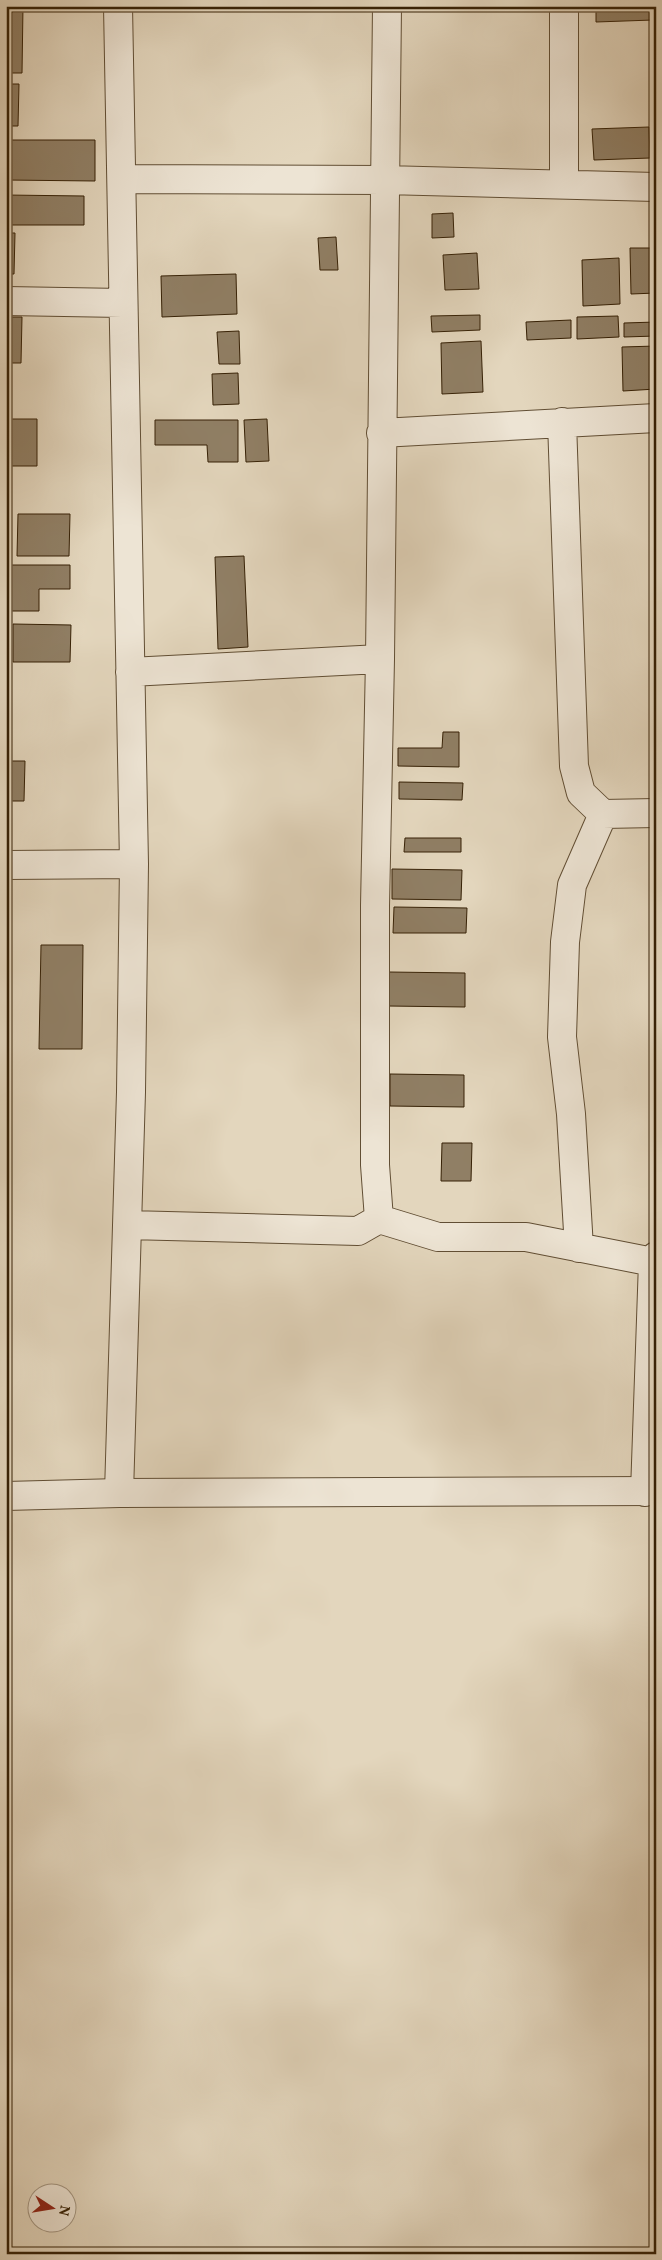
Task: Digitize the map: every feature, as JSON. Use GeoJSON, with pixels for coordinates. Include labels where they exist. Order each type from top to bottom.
{"type":"FeatureCollection","features":[{"type":"Feature","properties":{"kind":"street"},"geometry":{"type":"LineString","coordinates":[[118,6],[123,179],[122,303],[134,864],[128,1224],[120,1493]]}},
{"type":"Feature","properties":{"kind":"street"},"geometry":{"type":"LineString","coordinates":[[379,1219],[375,1165],[375,906],[380,659],[387,6]]}},
{"type":"Feature","properties":{"kind":"street"},"geometry":{"type":"LineString","coordinates":[[564,6],[564,184]]}},
{"type":"Feature","properties":{"kind":"street"},"geometry":{"type":"LineString","coordinates":[[123,179],[386,180],[656,186]]}},
{"type":"Feature","properties":{"kind":"street"},"geometry":{"type":"LineString","coordinates":[[6,301],[122,303]]}},
{"type":"Feature","properties":{"kind":"street"},"geometry":{"type":"LineString","coordinates":[[381,433],[656,418]]}},
{"type":"Feature","properties":{"kind":"street"},"geometry":{"type":"LineString","coordinates":[[562,422],[574,766],[581,793],[603,814],[656,814]]}},
{"type":"Feature","properties":{"kind":"street"},"geometry":{"type":"LineString","coordinates":[[130,672],[380,659]]}},
{"type":"Feature","properties":{"kind":"street"},"geometry":{"type":"LineString","coordinates":[[578,1248],[571,1114],[562,1037],[565,942],[572,885],[603,814]]}},
{"type":"Feature","properties":{"kind":"street"},"geometry":{"type":"LineString","coordinates":[[6,865],[134,864]]}},
{"type":"Feature","properties":{"kind":"street"},"geometry":{"type":"LineString","coordinates":[[6,1496],[120,1493],[650,1492],[654,1259],[578,1248],[526,1237],[438,1237],[379,1219],[358,1231],[128,1224]]}},
{"type":"Feature","properties":{"kind":"building"},"geometry":{"type":"Polygon","coordinates":[[[6,6],[23,6],[22,73],[6,73],[6,6]]]}},
{"type":"Feature","properties":{"kind":"building"},"geometry":{"type":"Polygon","coordinates":[[[596,6],[652,6],[653,20],[596,22],[596,6]]]}},
{"type":"Feature","properties":{"kind":"building"},"geometry":{"type":"Polygon","coordinates":[[[6,84],[19,84],[18,126],[6,126],[6,84]]]}},
{"type":"Feature","properties":{"kind":"building"},"geometry":{"type":"Polygon","coordinates":[[[649,127],[650,158],[594,160],[592,129],[649,127]]]}},
{"type":"Feature","properties":{"kind":"building"},"geometry":{"type":"Polygon","coordinates":[[[653,128],[656,128],[656,173],[655,173],[653,128]]]}},
{"type":"Feature","properties":{"kind":"building"},"geometry":{"type":"Polygon","coordinates":[[[6,140],[95,140],[95,181],[6,180],[6,140]]]}},
{"type":"Feature","properties":{"kind":"building"},"geometry":{"type":"Polygon","coordinates":[[[6,195],[84,196],[84,225],[6,225],[6,195]]]}},
{"type":"Feature","properties":{"kind":"building"},"geometry":{"type":"Polygon","coordinates":[[[453,213],[454,237],[432,238],[432,214],[453,213]]]}},
{"type":"Feature","properties":{"kind":"building"},"geometry":{"type":"Polygon","coordinates":[[[6,233],[15,233],[14,274],[6,274],[6,233]]]}},
{"type":"Feature","properties":{"kind":"building"},"geometry":{"type":"Polygon","coordinates":[[[336,237],[338,270],[320,270],[318,238],[336,237]]]}},
{"type":"Feature","properties":{"kind":"building"},"geometry":{"type":"Polygon","coordinates":[[[630,248],[656,248],[656,293],[631,294],[630,248]]]}},
{"type":"Feature","properties":{"kind":"building"},"geometry":{"type":"Polygon","coordinates":[[[477,253],[479,289],[445,290],[443,255],[477,253]]]}},
{"type":"Feature","properties":{"kind":"building"},"geometry":{"type":"Polygon","coordinates":[[[619,258],[620,304],[583,306],[582,260],[619,258]]]}},
{"type":"Feature","properties":{"kind":"building"},"geometry":{"type":"Polygon","coordinates":[[[236,274],[237,314],[162,317],[161,276],[236,274]]]}},
{"type":"Feature","properties":{"kind":"building"},"geometry":{"type":"Polygon","coordinates":[[[480,315],[480,330],[432,332],[431,316],[480,315]]]}},
{"type":"Feature","properties":{"kind":"building"},"geometry":{"type":"Polygon","coordinates":[[[618,316],[619,337],[577,339],[577,317],[618,316]]]}},
{"type":"Feature","properties":{"kind":"building"},"geometry":{"type":"Polygon","coordinates":[[[6,317],[22,317],[21,363],[6,363],[6,317]]]}},
{"type":"Feature","properties":{"kind":"building"},"geometry":{"type":"Polygon","coordinates":[[[571,320],[571,338],[527,340],[526,322],[571,320]]]}},
{"type":"Feature","properties":{"kind":"building"},"geometry":{"type":"Polygon","coordinates":[[[656,322],[656,336],[624,337],[624,323],[656,322]]]}},
{"type":"Feature","properties":{"kind":"building"},"geometry":{"type":"Polygon","coordinates":[[[239,331],[240,364],[219,364],[217,332],[239,331]]]}},
{"type":"Feature","properties":{"kind":"building"},"geometry":{"type":"Polygon","coordinates":[[[481,341],[483,392],[442,394],[441,343],[481,341]]]}},
{"type":"Feature","properties":{"kind":"building"},"geometry":{"type":"Polygon","coordinates":[[[656,346],[656,389],[623,391],[622,347],[656,346]]]}},
{"type":"Feature","properties":{"kind":"building"},"geometry":{"type":"Polygon","coordinates":[[[6,371],[9,371],[8,419],[37,419],[37,466],[7,466],[7,514],[6,371]]]}},
{"type":"Feature","properties":{"kind":"building"},"geometry":{"type":"Polygon","coordinates":[[[238,373],[239,404],[213,405],[212,374],[238,373]]]}},
{"type":"Feature","properties":{"kind":"building"},"geometry":{"type":"Polygon","coordinates":[[[267,419],[269,461],[246,462],[244,420],[267,419]]]}},
{"type":"Feature","properties":{"kind":"building"},"geometry":{"type":"Polygon","coordinates":[[[155,420],[238,420],[238,462],[208,462],[207,445],[155,445],[155,420]]]}},
{"type":"Feature","properties":{"kind":"building"},"geometry":{"type":"Polygon","coordinates":[[[18,514],[70,514],[69,556],[17,556],[18,514]]]}},
{"type":"Feature","properties":{"kind":"building"},"geometry":{"type":"Polygon","coordinates":[[[244,556],[248,647],[218,649],[215,557],[244,556]]]}},
{"type":"Feature","properties":{"kind":"building"},"geometry":{"type":"Polygon","coordinates":[[[6,565],[70,565],[70,589],[39,589],[39,611],[6,611],[6,565]]]}},
{"type":"Feature","properties":{"kind":"building"},"geometry":{"type":"Polygon","coordinates":[[[13,624],[71,625],[70,662],[13,662],[13,624]]]}},
{"type":"Feature","properties":{"kind":"building"},"geometry":{"type":"Polygon","coordinates":[[[443,732],[459,732],[459,767],[398,766],[398,748],[442,748],[443,732]]]}},
{"type":"Feature","properties":{"kind":"building"},"geometry":{"type":"Polygon","coordinates":[[[6,761],[25,761],[24,801],[6,801],[6,761]]]}},
{"type":"Feature","properties":{"kind":"building"},"geometry":{"type":"Polygon","coordinates":[[[399,782],[463,783],[462,800],[399,799],[399,782]]]}},
{"type":"Feature","properties":{"kind":"building"},"geometry":{"type":"Polygon","coordinates":[[[405,838],[461,838],[461,852],[404,852],[405,838]]]}},
{"type":"Feature","properties":{"kind":"building"},"geometry":{"type":"Polygon","coordinates":[[[392,869],[462,870],[461,900],[392,899],[392,869]]]}},
{"type":"Feature","properties":{"kind":"building"},"geometry":{"type":"Polygon","coordinates":[[[394,907],[467,908],[466,933],[393,933],[394,907]]]}},
{"type":"Feature","properties":{"kind":"building"},"geometry":{"type":"Polygon","coordinates":[[[41,945],[83,945],[82,1049],[39,1049],[41,945]]]}},
{"type":"Feature","properties":{"kind":"building"},"geometry":{"type":"Polygon","coordinates":[[[389,972],[465,973],[465,1007],[388,1006],[389,972]]]}},
{"type":"Feature","properties":{"kind":"building"},"geometry":{"type":"Polygon","coordinates":[[[390,1074],[464,1075],[464,1107],[390,1106],[390,1074]]]}},
{"type":"Feature","properties":{"kind":"building"},"geometry":{"type":"Polygon","coordinates":[[[442,1143],[472,1143],[471,1181],[441,1181],[442,1143]]]}}]}
